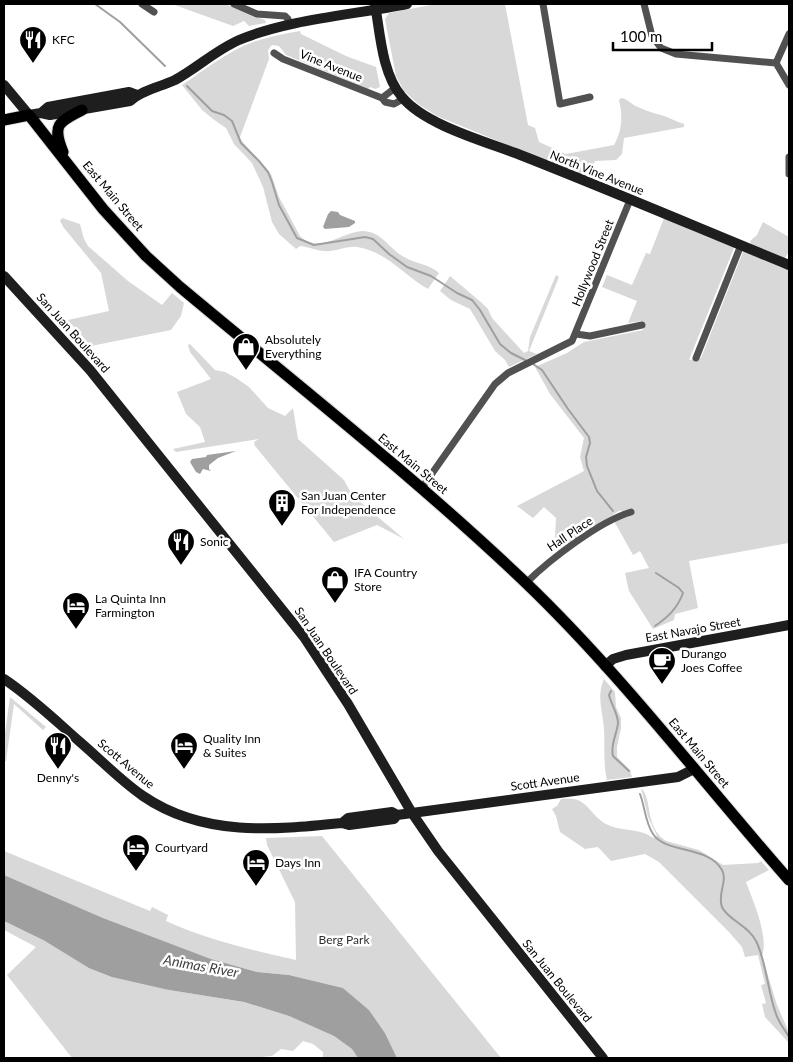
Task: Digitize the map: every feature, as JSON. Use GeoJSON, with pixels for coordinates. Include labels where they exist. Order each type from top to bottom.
{"type":"FeatureCollection","features":[{"type":"Feature","properties":{"kind":"main road"},"geometry":{"type":"LineString","coordinates":[[4,120],[35,114],[50,115],[130,101],[137,96],[175,80],[213,54],[238,41],[262,32],[375,7],[407,4]]}},
{"type":"Feature","properties":{"kind":"main road"},"geometry":{"type":"LineString","coordinates":[[375,7],[390,80],[400,95]]}},
{"type":"Feature","properties":{"kind":"main road","name":"East Main Street"},"geometry":{"type":"LineString","coordinates":[[4,85],[35,114],[67,163],[104,209],[152,262],[421,488],[526,583],[605,666],[789,880]]}},
{"type":"Feature","properties":{"kind":"main road"},"geometry":{"type":"LineString","coordinates":[[35,114],[48,107],[105,96],[129,92],[137,96]]}},
{"type":"Feature","properties":{"kind":"main road","name":"North Vine Avenue"},"geometry":{"type":"LineString","coordinates":[[400,95],[421,113],[442,124],[789,265]]}},
{"type":"Feature","properties":{"kind":"main road"},"geometry":{"type":"LineString","coordinates":[[67,163],[58,139],[57,129],[65,120],[82,110]]}},
{"type":"Feature","properties":{"kind":"main road","name":"San Juan Boulevard"},"geometry":{"type":"LineString","coordinates":[[4,276],[90,370],[304,637],[348,704],[412,813],[455,873],[603,1058]]}},
{"type":"Feature","properties":{"kind":"main road","name":"East Navajo Street"},"geometry":{"type":"LineString","coordinates":[[605,666],[613,659],[626,655],[789,625]]}},
{"type":"Feature","properties":{"kind":"main road","name":"Scott Avenue"},"geometry":{"type":"LineString","coordinates":[[4,679],[43,710],[136,791],[173,814],[203,823],[232,827],[278,827],[342,822],[357,816],[392,812],[397,815],[678,776],[694,769]]}},
{"type":"Feature","properties":{"kind":"street"},"geometry":{"type":"LineString","coordinates":[[142,4],[154,12]]}},
{"type":"Feature","properties":{"kind":"street"},"geometry":{"type":"LineString","coordinates":[[234,4],[257,14],[285,16],[288,19],[289,25]]}},
{"type":"Feature","properties":{"kind":"street"},"geometry":{"type":"LineString","coordinates":[[543,4],[560,104],[590,97]]}},
{"type":"Feature","properties":{"kind":"street"},"geometry":{"type":"LineString","coordinates":[[644,4],[652,36],[661,48],[676,54],[776,62]]}},
{"type":"Feature","properties":{"kind":"street"},"geometry":{"type":"LineString","coordinates":[[776,62],[789,34]]}},
{"type":"Feature","properties":{"kind":"street","name":"Vine Avenue"},"geometry":{"type":"LineString","coordinates":[[274,53],[283,59],[382,98],[385,102],[394,104],[400,95]]}},
{"type":"Feature","properties":{"kind":"street"},"geometry":{"type":"LineString","coordinates":[[776,62],[789,85]]}},
{"type":"Feature","properties":{"kind":"street"},"geometry":{"type":"LineString","coordinates":[[382,98],[400,95]]}},
{"type":"Feature","properties":{"kind":"street"},"geometry":{"type":"LineString","coordinates":[[789,157],[789,174]]}},
{"type":"Feature","properties":{"kind":"street","name":"Hollywood Street"},"geometry":{"type":"LineString","coordinates":[[576,334],[630,200]]}},
{"type":"Feature","properties":{"kind":"street"},"geometry":{"type":"LineString","coordinates":[[696,358],[741,245]]}},
{"type":"Feature","properties":{"kind":"street"},"geometry":{"type":"LineString","coordinates":[[421,488],[495,384],[508,373],[569,344],[576,334],[590,336],[642,325]]}},
{"type":"Feature","properties":{"kind":"street","name":"Hall Place"},"geometry":{"type":"LineString","coordinates":[[526,583],[551,560],[595,530],[620,515],[631,512]]}},
{"type":"Feature","properties":{"kind":"green space"},"geometry":{"type":"Polygon","coordinates":[[[172,4],[225,4],[265,20],[266,23],[249,26],[244,21],[233,26],[172,4]]]}},
{"type":"Feature","properties":{"kind":"green space"},"geometry":{"type":"Polygon","coordinates":[[[436,4],[505,4],[528,125],[535,128],[539,142],[566,154],[614,145],[621,123],[619,100],[621,98],[636,106],[684,124],[684,127],[624,138],[622,154],[616,160],[595,161],[585,177],[437,116],[418,104],[404,91],[396,76],[385,19],[389,13],[436,4]]]}},
{"type":"Feature","properties":{"kind":"green space"},"geometry":{"type":"Polygon","coordinates":[[[300,31],[301,34],[346,56],[376,67],[380,87],[375,89],[370,87],[368,89],[286,55],[279,46],[272,45],[268,50],[269,59],[240,137],[241,140],[271,174],[279,197],[300,236],[307,241],[322,243],[354,232],[362,231],[375,234],[399,254],[439,273],[428,289],[385,258],[367,249],[354,247],[326,251],[300,246],[296,249],[279,234],[272,222],[263,187],[252,163],[234,144],[226,128],[202,110],[182,85],[239,48],[267,38],[300,31]]]}},
{"type":"Feature","properties":{"kind":"green space"},"geometry":{"type":"Polygon","coordinates":[[[62,218],[80,224],[88,246],[128,281],[162,305],[172,293],[184,303],[181,316],[171,330],[91,346],[68,320],[109,311],[101,273],[64,228],[60,221],[62,218]]]}},
{"type":"Feature","properties":{"kind":"green space"},"geometry":{"type":"Polygon","coordinates":[[[664,218],[734,248],[689,360],[701,358],[743,252],[745,251],[789,269],[789,543],[689,561],[698,608],[675,614],[674,620],[653,629],[629,591],[625,573],[649,568],[640,551],[633,555],[614,521],[625,516],[620,510],[562,549],[555,537],[556,518],[544,507],[533,518],[517,506],[584,471],[580,457],[584,438],[550,394],[535,367],[567,353],[584,342],[643,330],[641,321],[628,323],[637,301],[602,287],[607,275],[632,285],[646,253],[650,254],[664,218]]]}},
{"type":"Feature","properties":{"kind":"green space"},"geometry":{"type":"Polygon","coordinates":[[[763,222],[789,237],[789,252],[784,259],[751,245],[750,241],[757,235],[763,222]]]}},
{"type":"Feature","properties":{"kind":"green space"},"geometry":{"type":"Polygon","coordinates":[[[556,275],[559,277],[529,351],[537,354],[509,367],[505,360],[495,351],[470,309],[451,300],[440,291],[450,276],[488,309],[492,318],[524,353],[528,351],[530,337],[556,275]]]}},
{"type":"Feature","properties":{"kind":"green space"},"geometry":{"type":"Polygon","coordinates":[[[190,344],[215,370],[225,372],[249,387],[268,408],[285,416],[293,408],[298,439],[344,480],[352,495],[404,539],[377,525],[334,542],[255,446],[254,442],[259,439],[176,452],[173,449],[205,442],[200,427],[186,414],[177,392],[211,379],[190,352],[188,345],[190,344]]]}},
{"type":"Feature","properties":{"kind":"green space"},"geometry":{"type":"Polygon","coordinates":[[[604,679],[615,692],[616,707],[621,718],[617,757],[630,770],[632,777],[607,780],[600,698],[604,679]]]}},
{"type":"Feature","properties":{"kind":"green space"},"geometry":{"type":"Polygon","coordinates":[[[10,697],[46,727],[43,730],[14,704],[6,761],[4,761],[4,741],[10,697]]]}},
{"type":"Feature","properties":{"kind":"green space"},"geometry":{"type":"Polygon","coordinates":[[[641,788],[647,799],[654,828],[666,841],[699,850],[723,865],[758,863],[761,861],[769,870],[746,882],[762,929],[764,948],[762,956],[777,1005],[789,1032],[789,1043],[765,1017],[762,1004],[766,1003],[761,985],[765,984],[758,955],[745,957],[742,947],[729,932],[659,862],[645,854],[611,861],[598,847],[585,849],[560,832],[552,809],[557,806],[561,799],[570,798],[582,802],[606,824],[644,833],[654,838],[657,836],[648,817],[641,788]]]}},
{"type":"Feature","properties":{"kind":"green space","name":"Berg Park"},"geometry":{"type":"Polygon","coordinates":[[[322,836],[501,1058],[397,1058],[385,1033],[369,1010],[343,988],[289,975],[257,972],[211,959],[103,918],[4,875],[4,851],[150,911],[152,907],[168,915],[166,921],[198,934],[296,960],[295,902],[267,845],[266,838],[322,836]]]}},
{"type":"Feature","properties":{"kind":"green space"},"geometry":{"type":"Polygon","coordinates":[[[4,921],[45,941],[169,990],[244,1002],[289,1016],[334,1036],[352,1049],[358,1058],[323,1058],[323,1052],[313,1044],[303,1041],[293,1051],[281,1049],[272,1056],[261,1057],[72,1058],[7,975],[36,947],[4,930],[4,921]]]}},
{"type":"Feature","properties":{"kind":"water"},"geometry":{"type":"Polygon","coordinates":[[[331,211],[338,212],[340,215],[355,221],[355,223],[349,227],[325,229],[323,227],[331,211]]]}},
{"type":"Feature","properties":{"kind":"water"},"geometry":{"type":"Polygon","coordinates":[[[236,451],[218,458],[209,465],[211,471],[203,469],[200,474],[196,472],[190,462],[192,459],[206,457],[207,455],[236,451]]]}},
{"type":"Feature","properties":{"kind":"water","name":"Animas River"},"geometry":{"type":"Polygon","coordinates":[[[4,875],[103,918],[211,959],[257,972],[289,975],[343,988],[369,1010],[385,1033],[397,1058],[358,1058],[352,1049],[334,1036],[289,1016],[244,1002],[169,990],[112,977],[89,968],[45,941],[4,921],[4,875]]]}},
{"type":"Feature","properties":{"kind":"waterway"},"geometry":{"type":"LineString","coordinates":[[95,4],[120,22],[165,66]]}},
{"type":"Feature","properties":{"kind":"waterway"},"geometry":{"type":"LineString","coordinates":[[187,86],[212,111],[224,115],[232,121],[241,143],[268,172],[279,205],[297,238],[314,245],[365,237],[373,239],[407,267],[431,276],[457,293],[472,300],[500,344],[511,353],[527,361]]}},
{"type":"Feature","properties":{"kind":"waterway"},"geometry":{"type":"LineString","coordinates":[[533,364],[542,370],[589,437],[590,443],[586,457],[587,466],[597,491],[613,511]]}},
{"type":"Feature","properties":{"kind":"waterway"},"geometry":{"type":"LineString","coordinates":[[655,626],[672,612],[683,593],[679,588],[656,573]]}},
{"type":"Feature","properties":{"kind":"waterway"},"geometry":{"type":"LineString","coordinates":[[611,691],[609,695],[618,723],[612,752],[613,756],[629,771]]}},
{"type":"Feature","properties":{"kind":"waterway"},"geometry":{"type":"LineString","coordinates":[[640,794],[648,825],[659,840],[667,845],[707,857],[716,862],[722,870],[724,874],[721,897],[722,907],[756,941],[762,957],[776,1014],[789,1037]]}},
{"type":"Feature","properties":{"kind":"place","name":"KFC"},"geometry":{"type":"Point","coordinates":[33,64]}},
{"type":"Feature","properties":{"kind":"place","name":"Absolutely Everything"},"geometry":{"type":"Point","coordinates":[246,371]}},
{"type":"Feature","properties":{"kind":"place","name":"San Juan Center For Independence"},"geometry":{"type":"Point","coordinates":[282,527]}},
{"type":"Feature","properties":{"kind":"place","name":"Sonic"},"geometry":{"type":"Point","coordinates":[181,566]}},
{"type":"Feature","properties":{"kind":"place","name":"IFA Country Store"},"geometry":{"type":"Point","coordinates":[335,604]}},
{"type":"Feature","properties":{"kind":"place","name":"La Quinta Inn Farmington"},"geometry":{"type":"Point","coordinates":[76,630]}},
{"type":"Feature","properties":{"kind":"place","name":"Durango Joes Coffee"},"geometry":{"type":"Point","coordinates":[662,685]}},
{"type":"Feature","properties":{"kind":"place","name":"Denny's"},"geometry":{"type":"Point","coordinates":[58,770]}},
{"type":"Feature","properties":{"kind":"place","name":"Quality Inn & Suites"},"geometry":{"type":"Point","coordinates":[184,770]}},
{"type":"Feature","properties":{"kind":"place","name":"Courtyard"},"geometry":{"type":"Point","coordinates":[136,872]}},
{"type":"Feature","properties":{"kind":"place","name":"Days Inn"},"geometry":{"type":"Point","coordinates":[256,887]}}]}
